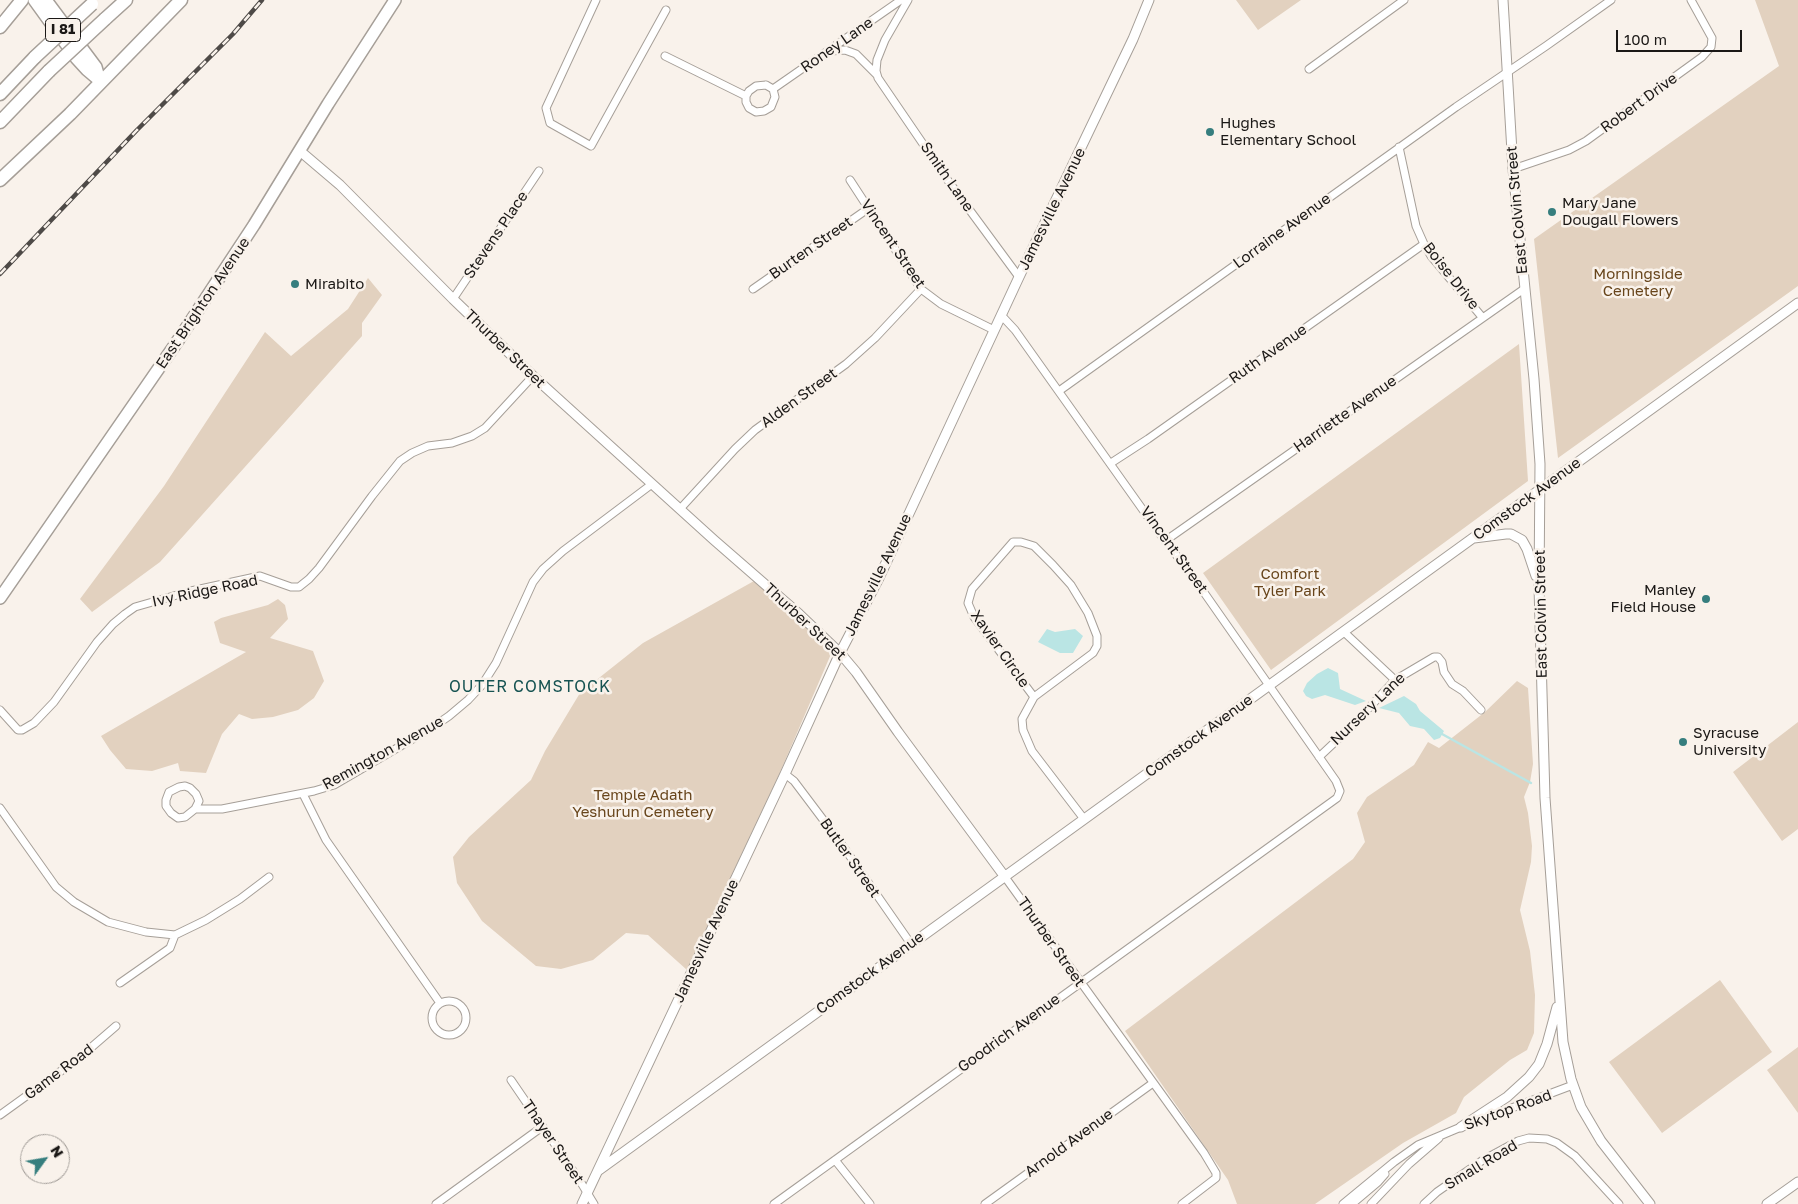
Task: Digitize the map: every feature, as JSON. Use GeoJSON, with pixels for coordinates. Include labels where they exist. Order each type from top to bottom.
{"type":"FeatureCollection","features":[{"type":"Feature","properties":{"kind":"highway"},"geometry":{"type":"LineString","coordinates":[[0,27],[22,0]]}},
{"type":"Feature","properties":{"kind":"highway","name":"I 81"},"geometry":{"type":"LineString","coordinates":[[0,122],[49,71],[126,0]]}},
{"type":"Feature","properties":{"kind":"highway"},"geometry":{"type":"LineString","coordinates":[[0,180],[70,114],[100,81],[182,0]]}},
{"type":"Feature","properties":{"kind":"highway","name":"I 81"},"geometry":{"type":"LineString","coordinates":[[0,94],[94,2]]}},
{"type":"Feature","properties":{"kind":"main road"},"geometry":{"type":"LineString","coordinates":[[34,0],[76,58],[86,70],[100,81]]}},
{"type":"Feature","properties":{"kind":"main road"},"geometry":{"type":"LineString","coordinates":[[46,0],[96,67],[100,81]]}},
{"type":"Feature","properties":{"kind":"main road","name":"East Brighton Avenue"},"geometry":{"type":"LineString","coordinates":[[0,598],[185,331],[395,0]]}},
{"type":"Feature","properties":{"kind":"street"},"geometry":{"type":"LineString","coordinates":[[596,0],[546,108],[550,123],[591,146],[666,10]]}},
{"type":"Feature","properties":{"kind":"street","name":"Roney Lane"},"geometry":{"type":"LineString","coordinates":[[773,89],[901,0]]}},
{"type":"Feature","properties":{"kind":"street"},"geometry":{"type":"LineString","coordinates":[[877,76],[877,60],[885,40],[908,0]]}},
{"type":"Feature","properties":{"kind":"street","name":"Jamesville Avenue"},"geometry":{"type":"LineString","coordinates":[[582,1204],[1149,0]]}},
{"type":"Feature","properties":{"kind":"street"},"geometry":{"type":"LineString","coordinates":[[1309,69],[1404,0]]}},
{"type":"Feature","properties":{"kind":"street","name":"East Colvin Street"},"geometry":{"type":"LineString","coordinates":[[1502,0],[1513,169],[1534,379],[1540,464],[1539,587],[1545,798],[1558,1000],[1563,1042],[1573,1085],[1581,1107],[1601,1141],[1650,1204]]}},
{"type":"Feature","properties":{"kind":"street","name":"Lorraine Avenue"},"geometry":{"type":"LineString","coordinates":[[1059,391],[1399,147],[1611,0]]}},
{"type":"Feature","properties":{"kind":"street","name":"Robert Drive"},"geometry":{"type":"LineString","coordinates":[[1513,169],[1570,150],[1586,141],[1702,57],[1711,47],[1712,38],[1691,0]]}},
{"type":"Feature","properties":{"kind":"street","name":"Smith Lane"},"geometry":{"type":"LineString","coordinates":[[829,51],[845,50],[856,54],[877,76],[949,182],[1018,277]]}},
{"type":"Feature","properties":{"kind":"street"},"geometry":{"type":"LineString","coordinates":[[665,56],[746,96]]}},
{"type":"Feature","properties":{"kind":"street"},"geometry":{"type":"LineString","coordinates":[[766,85],[773,89],[775,98],[771,107],[764,111],[756,112],[749,108],[746,102],[746,96],[749,91],[756,86],[766,85]]}},
{"type":"Feature","properties":{"kind":"street","name":"Boise Drive"},"geometry":{"type":"LineString","coordinates":[[1399,147],[1416,226],[1424,244],[1431,256],[1482,317]]}},
{"type":"Feature","properties":{"kind":"street","name":"Thurber Street"},"geometry":{"type":"LineString","coordinates":[[300,151],[340,185],[453,299],[533,376],[799,614],[840,653],[856,672],[1204,1154],[1216,1178],[1182,1204]]}},
{"type":"Feature","properties":{"kind":"street","name":"Stevens Place"},"geometry":{"type":"LineString","coordinates":[[453,299],[540,171]]}},
{"type":"Feature","properties":{"kind":"street","name":"Vincent Street"},"geometry":{"type":"LineString","coordinates":[[850,180],[922,289],[941,304],[994,330]]}},
{"type":"Feature","properties":{"kind":"street","name":"Burten Street"},"geometry":{"type":"LineString","coordinates":[[753,289],[869,208]]}},
{"type":"Feature","properties":{"kind":"street","name":"Ruth Avenue"},"geometry":{"type":"LineString","coordinates":[[1111,463],[1148,439],[1424,244]]}},
{"type":"Feature","properties":{"kind":"street","name":"Alden Street"},"geometry":{"type":"LineString","coordinates":[[680,509],[755,430],[846,364],[875,338],[922,289]]}},
{"type":"Feature","properties":{"kind":"street","name":"Harriette Avenue"},"geometry":{"type":"LineString","coordinates":[[1165,540],[1524,289]]}},
{"type":"Feature","properties":{"kind":"street","name":"Comstock Avenue"},"geometry":{"type":"LineString","coordinates":[[599,1170],[1798,303]]}},
{"type":"Feature","properties":{"kind":"street","name":"Vincent Street"},"geometry":{"type":"LineString","coordinates":[[1001,314],[1015,330],[1165,540],[1190,571],[1336,781],[1340,791]]}},
{"type":"Feature","properties":{"kind":"street","name":"Ivy Ridge Road"},"geometry":{"type":"LineString","coordinates":[[0,710],[18,730],[22,730],[34,723],[54,702],[97,642],[114,624],[135,607],[183,593],[260,576],[291,587],[299,587],[320,568],[372,496],[400,462],[412,453],[428,446],[452,443],[472,436],[485,428],[533,376]]}},
{"type":"Feature","properties":{"kind":"street","name":"Remington Avenue"},"geometry":{"type":"LineString","coordinates":[[195,810],[199,801],[196,794],[190,788],[185,786],[179,787],[170,792],[166,800],[166,806],[178,818],[185,817],[195,810],[222,809],[303,794],[334,784],[433,727],[468,700],[482,685],[496,663],[533,582],[543,569],[652,484]]}},
{"type":"Feature","properties":{"kind":"street"},"geometry":{"type":"LineString","coordinates":[[1471,539],[1499,533],[1511,534],[1522,540],[1534,567],[1539,587]]}},
{"type":"Feature","properties":{"kind":"street","name":"Xavier Circle"},"geometry":{"type":"LineString","coordinates":[[1034,697],[974,617],[968,603],[972,589],[1013,542],[1034,546],[1071,585],[1088,614],[1097,636],[1097,646],[1093,654],[1034,697],[1022,719],[1023,730],[1032,751],[1084,819]]}},
{"type":"Feature","properties":{"kind":"street"},"geometry":{"type":"LineString","coordinates":[[1344,632],[1395,680]]}},
{"type":"Feature","properties":{"kind":"street","name":"Nursery Lane"},"geometry":{"type":"LineString","coordinates":[[1319,757],[1353,725],[1395,680],[1434,657],[1438,657],[1442,662],[1444,672],[1452,684],[1463,691],[1481,710]]}},
{"type":"Feature","properties":{"kind":"street","name":"Butler Street"},"geometry":{"type":"LineString","coordinates":[[785,774],[794,781],[840,842],[911,944]]}},
{"type":"Feature","properties":{"kind":"street","name":"Goodrich Avenue"},"geometry":{"type":"LineString","coordinates":[[774,1204],[1337,798],[1340,791]]}},
{"type":"Feature","properties":{"kind":"street","name":"Remington Avenue"},"geometry":{"type":"LineString","coordinates":[[303,794],[326,840],[440,1003]]}},
{"type":"Feature","properties":{"kind":"street"},"geometry":{"type":"LineString","coordinates":[[0,808],[56,887],[74,902],[108,922],[146,932],[174,935],[206,920],[269,878]]}},
{"type":"Feature","properties":{"kind":"street"},"geometry":{"type":"LineString","coordinates":[[120,983],[170,948],[174,935]]}},
{"type":"Feature","properties":{"kind":"street"},"geometry":{"type":"LineString","coordinates":[[1461,1127],[1507,1097],[1529,1077],[1539,1064],[1547,1044],[1558,1000]]}},
{"type":"Feature","properties":{"kind":"street"},"geometry":{"type":"LineString","coordinates":[[456,1002],[463,1009],[466,1020],[456,1033],[444,1034],[439,1032],[432,1023],[433,1012],[440,1003],[456,1002]]}},
{"type":"Feature","properties":{"kind":"street","name":"Game Road"},"geometry":{"type":"LineString","coordinates":[[0,1115],[79,1058],[116,1026]]}},
{"type":"Feature","properties":{"kind":"street","name":"Thayer Street"},"geometry":{"type":"LineString","coordinates":[[511,1080],[594,1204]]}},
{"type":"Feature","properties":{"kind":"street","name":"Arnold Avenue"},"geometry":{"type":"LineString","coordinates":[[985,1204],[1153,1083]]}},
{"type":"Feature","properties":{"kind":"street","name":"Skytop Road"},"geometry":{"type":"LineString","coordinates":[[1343,1204],[1418,1145],[1573,1085]]}},
{"type":"Feature","properties":{"kind":"street"},"geometry":{"type":"LineString","coordinates":[[436,1204],[542,1127]]}},
{"type":"Feature","properties":{"kind":"street","name":"Skytop Road"},"geometry":{"type":"LineString","coordinates":[[1371,1204],[1403,1170],[1443,1134]]}},
{"type":"Feature","properties":{"kind":"street","name":"Small Road"},"geometry":{"type":"LineString","coordinates":[[1424,1204],[1437,1192],[1475,1166],[1518,1141],[1529,1138],[1547,1139],[1557,1143],[1575,1156],[1619,1204]]}},
{"type":"Feature","properties":{"kind":"street"},"geometry":{"type":"LineString","coordinates":[[835,1160],[870,1204]]}},
{"type":"Feature","properties":{"kind":"street"},"geometry":{"type":"LineString","coordinates":[[1352,1204],[1378,1182],[1394,1162]]}},
{"type":"Feature","properties":{"kind":"street"},"geometry":{"type":"LineString","coordinates":[[1767,1204],[1798,1182]]}},
{"type":"Feature","properties":{"kind":"green space"},"geometry":{"type":"Polygon","coordinates":[[[1236,0],[1301,0],[1258,30],[1236,0]]]}},
{"type":"Feature","properties":{"kind":"green space","name":"Morningside Cemetery"},"geometry":{"type":"Polygon","coordinates":[[[1755,0],[1798,0],[1798,286],[1558,458],[1534,239],[1779,66],[1755,0]]]}},
{"type":"Feature","properties":{"kind":"green space"},"geometry":{"type":"Polygon","coordinates":[[[368,278],[382,295],[362,323],[362,336],[160,562],[92,612],[80,599],[164,486],[265,332],[291,356],[348,309],[368,278]]]}},
{"type":"Feature","properties":{"kind":"green space","name":"Comfort Tyler Park"},"geometry":{"type":"Polygon","coordinates":[[[1519,344],[1528,481],[1271,670],[1203,573],[1519,344]]]}},
{"type":"Feature","properties":{"kind":"green space","name":"Temple Adath Yeshurun Cemetery"},"geometry":{"type":"Polygon","coordinates":[[[754,581],[815,633],[831,654],[778,777],[687,970],[648,935],[626,933],[593,960],[561,969],[536,966],[482,921],[457,883],[453,857],[469,837],[531,780],[545,751],[580,693],[643,643],[754,581]]]}},
{"type":"Feature","properties":{"kind":"green space"},"geometry":{"type":"Polygon","coordinates":[[[278,599],[285,605],[288,619],[270,638],[313,651],[324,681],[314,698],[298,710],[273,717],[252,719],[239,714],[222,734],[206,773],[180,771],[178,763],[152,771],[126,769],[101,736],[246,652],[220,643],[214,622],[221,618],[268,605],[278,599]]]}},
{"type":"Feature","properties":{"kind":"green space"},"geometry":{"type":"Polygon","coordinates":[[[1517,681],[1528,688],[1533,764],[1530,782],[1524,797],[1532,846],[1531,862],[1520,910],[1530,951],[1535,995],[1534,1033],[1527,1050],[1510,1060],[1464,1097],[1456,1113],[1403,1143],[1315,1204],[1237,1204],[1228,1180],[1125,1031],[1353,859],[1365,842],[1357,813],[1367,797],[1414,765],[1428,742],[1439,748],[1485,712],[1517,681]]]}},
{"type":"Feature","properties":{"kind":"green space"},"geometry":{"type":"Polygon","coordinates":[[[1798,722],[1798,829],[1782,841],[1733,772],[1798,722]]]}},
{"type":"Feature","properties":{"kind":"green space"},"geometry":{"type":"Polygon","coordinates":[[[1720,980],[1772,1052],[1662,1133],[1609,1062],[1720,980]]]}},
{"type":"Feature","properties":{"kind":"green space"},"geometry":{"type":"Polygon","coordinates":[[[1798,1047],[1798,1113],[1767,1070],[1798,1047]]]}},
{"type":"Feature","properties":{"kind":"water"},"geometry":{"type":"Polygon","coordinates":[[[1047,629],[1055,632],[1075,629],[1083,636],[1073,653],[1060,653],[1038,642],[1047,629]]]}},
{"type":"Feature","properties":{"kind":"water"},"geometry":{"type":"Polygon","coordinates":[[[1328,668],[1338,673],[1340,689],[1366,701],[1355,705],[1325,695],[1312,699],[1306,696],[1303,691],[1307,683],[1317,674],[1328,668]]]}},
{"type":"Feature","properties":{"kind":"water"},"geometry":{"type":"Polygon","coordinates":[[[1404,696],[1416,704],[1420,711],[1444,731],[1440,738],[1434,740],[1424,729],[1410,726],[1399,713],[1379,708],[1404,696]]]}},
{"type":"Feature","properties":{"kind":"waterway"},"geometry":{"type":"LineString","coordinates":[[1442,734],[1531,783]]}},
{"type":"Feature","properties":{"kind":"railway"},"geometry":{"type":"LineString","coordinates":[[0,274],[137,130],[233,34],[262,0]]}},
{"type":"Feature","properties":{"kind":"place","name":"Hughes Elementary School"},"geometry":{"type":"Point","coordinates":[1210,132]}},
{"type":"Feature","properties":{"kind":"place","name":"Mary Jane Dougall Flowers"},"geometry":{"type":"Point","coordinates":[1552,212]}},
{"type":"Feature","properties":{"kind":"place","name":"Mirabito"},"geometry":{"type":"Point","coordinates":[295,284]}},
{"type":"Feature","properties":{"kind":"place","name":"Manley Field House"},"geometry":{"type":"Point","coordinates":[1706,599]}},
{"type":"Feature","properties":{"kind":"place","name":"Syracuse University"},"geometry":{"type":"Point","coordinates":[1683,742]}},
{"type":"Feature","properties":{"kind":"district","name":"OUTER COMSTOCK"},"geometry":{"type":"Point","coordinates":[530,687]}}]}
